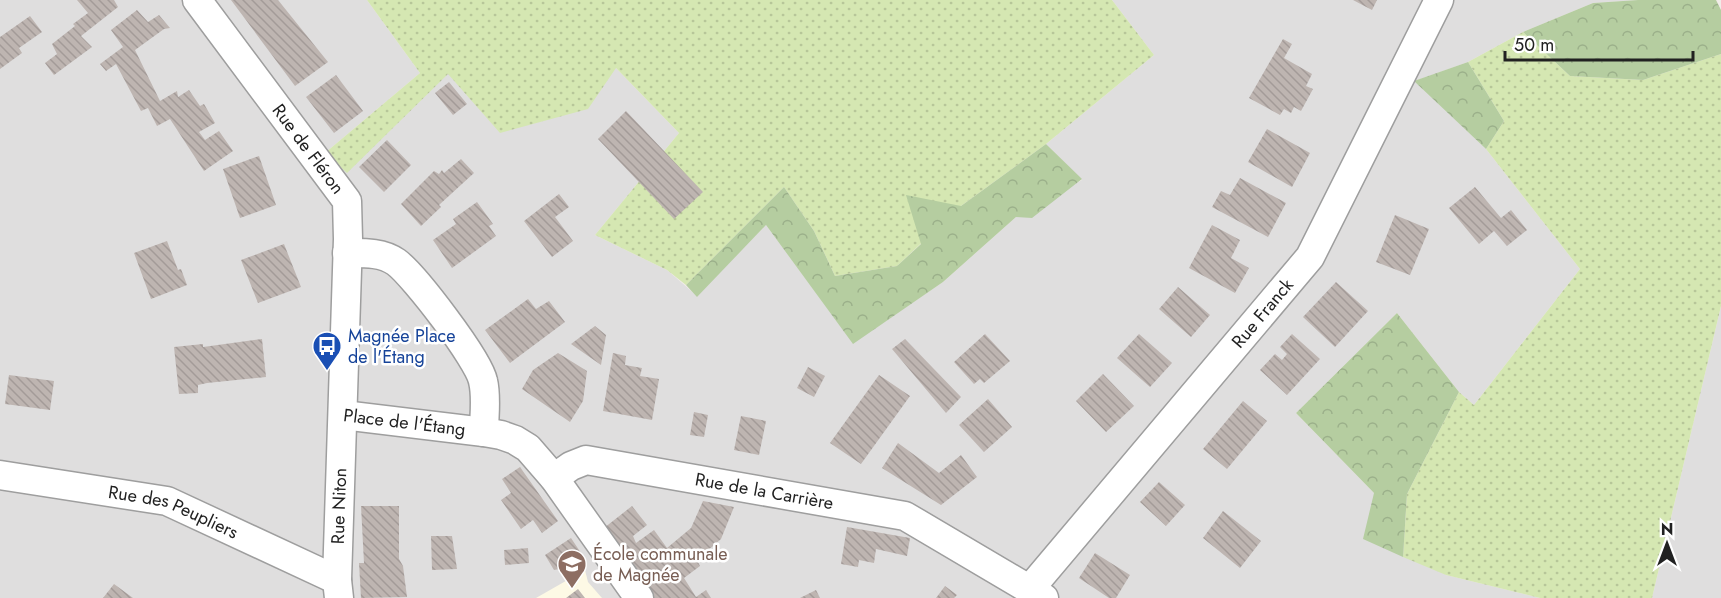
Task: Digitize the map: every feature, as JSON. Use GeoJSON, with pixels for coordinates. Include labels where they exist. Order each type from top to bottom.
{"type":"FeatureCollection","features":[{"type":"Feature","properties":{"kind":"street","name":"Rue de Fléron"},"geometry":{"type":"LineString","coordinates":[[197,0],[347,201],[347,253]]}},
{"type":"Feature","properties":{"kind":"street","name":"Rue Franck"},"geometry":{"type":"LineString","coordinates":[[1037,594],[1310,257],[1440,0]]}},
{"type":"Feature","properties":{"kind":"street","name":"Place de l'Étang"},"geometry":{"type":"LineString","coordinates":[[347,253],[343,415],[484,432]]}},
{"type":"Feature","properties":{"kind":"street"},"geometry":{"type":"LineString","coordinates":[[347,253],[372,254],[395,261],[455,332],[478,368],[483,380],[484,432],[515,440],[528,448],[554,478],[639,598]]}},
{"type":"Feature","properties":{"kind":"street","name":"Rue Niton"},"geometry":{"type":"LineString","coordinates":[[338,589],[343,415]]}},
{"type":"Feature","properties":{"kind":"street","name":"Rue de la Carrière"},"geometry":{"type":"LineString","coordinates":[[554,478],[586,459],[905,516],[1037,594]]}},
{"type":"Feature","properties":{"kind":"street","name":"Rue des Peupliers"},"geometry":{"type":"LineString","coordinates":[[0,475],[167,501],[338,589]]}},
{"type":"Feature","properties":{"kind":"shaded area"},"geometry":{"type":"Polygon","coordinates":[[[0,0],[367,0],[420,73],[325,153],[448,74],[616,68],[679,133],[595,235],[667,270],[697,296],[766,225],[853,343],[943,282],[1016,217],[1082,180],[1046,144],[1154,55],[1112,0],[1638,0],[1593,3],[1523,32],[1468,62],[1415,81],[1486,149],[1580,269],[1474,405],[1459,392],[1397,313],[1296,413],[1374,493],[1446,575],[1540,598],[0,598],[0,0]]]}},
{"type":"Feature","properties":{"kind":"shaded area"},"geometry":{"type":"Polygon","coordinates":[[[1721,306],[1721,598],[1652,598],[1721,306]]]}},
{"type":"Feature","properties":{"kind":"shaded area","name":"École communale de Magnée"},"geometry":{"type":"Polygon","coordinates":[[[585,570],[588,582],[602,598],[536,598],[585,570]]]}},
{"type":"Feature","properties":{"kind":"green space"},"geometry":{"type":"Polygon","coordinates":[[[367,0],[1112,0],[1154,55],[1046,144],[961,206],[897,266],[835,276],[814,231],[784,187],[686,285],[667,270],[595,235],[679,133],[616,68],[588,109],[500,133],[448,74],[347,173],[325,153],[420,73],[367,0]]]}},
{"type":"Feature","properties":{"kind":"green space"},"geometry":{"type":"Polygon","coordinates":[[[1638,0],[1716,0],[1721,10],[1721,54],[1643,80],[1570,76],[1523,32],[1593,3],[1638,0]]]}},
{"type":"Feature","properties":{"kind":"green space"},"geometry":{"type":"Polygon","coordinates":[[[1523,32],[1570,76],[1643,80],[1721,54],[1721,306],[1652,598],[1540,598],[1446,575],[1403,557],[1407,494],[1459,392],[1474,405],[1580,269],[1486,149],[1504,121],[1468,62],[1523,32]]]}},
{"type":"Feature","properties":{"kind":"green space"},"geometry":{"type":"Polygon","coordinates":[[[1468,62],[1504,121],[1486,149],[1414,81],[1468,62]]]}},
{"type":"Feature","properties":{"kind":"green space"},"geometry":{"type":"Polygon","coordinates":[[[1046,144],[1082,179],[1032,218],[1016,217],[943,282],[853,344],[766,225],[697,297],[686,285],[784,187],[814,231],[835,276],[897,266],[921,244],[906,195],[961,206],[1046,144]]]}},
{"type":"Feature","properties":{"kind":"green space"},"geometry":{"type":"Polygon","coordinates":[[[1397,313],[1459,392],[1407,494],[1403,557],[1363,539],[1374,493],[1296,413],[1397,313]]]}},
{"type":"Feature","properties":{"kind":"building"},"geometry":{"type":"Polygon","coordinates":[[[77,0],[114,0],[118,7],[81,36],[92,47],[54,75],[45,63],[57,54],[52,44],[88,13],[77,0]]]}},
{"type":"Feature","properties":{"kind":"building"},"geometry":{"type":"Polygon","coordinates":[[[231,0],[278,0],[328,62],[295,86],[231,0]]]}},
{"type":"Feature","properties":{"kind":"building"},"geometry":{"type":"Polygon","coordinates":[[[1353,0],[1377,0],[1372,10],[1353,0]]]}},
{"type":"Feature","properties":{"kind":"building"},"geometry":{"type":"Polygon","coordinates":[[[137,10],[148,22],[159,15],[170,28],[164,29],[135,50],[160,101],[177,91],[178,97],[189,90],[200,106],[204,104],[215,123],[199,132],[205,140],[219,131],[233,151],[204,171],[170,119],[157,126],[148,108],[141,111],[116,64],[106,71],[100,64],[123,47],[111,30],[137,10]]]}},
{"type":"Feature","properties":{"kind":"building"},"geometry":{"type":"Polygon","coordinates":[[[30,16],[42,32],[19,48],[22,53],[0,69],[0,37],[30,16]]]}},
{"type":"Feature","properties":{"kind":"building"},"geometry":{"type":"Polygon","coordinates":[[[1283,39],[1292,44],[1284,58],[1312,74],[1306,86],[1313,89],[1301,111],[1294,107],[1291,113],[1284,109],[1280,115],[1249,98],[1283,39]]]}},
{"type":"Feature","properties":{"kind":"building"},"geometry":{"type":"Polygon","coordinates":[[[336,75],[363,111],[334,133],[306,97],[336,75]]]}},
{"type":"Feature","properties":{"kind":"building"},"geometry":{"type":"Polygon","coordinates":[[[449,82],[467,104],[453,115],[435,93],[449,82]]]}},
{"type":"Feature","properties":{"kind":"building"},"geometry":{"type":"Polygon","coordinates":[[[626,111],[703,192],[674,219],[598,139],[626,111]]]}},
{"type":"Feature","properties":{"kind":"building"},"geometry":{"type":"Polygon","coordinates":[[[1267,129],[1310,153],[1292,187],[1248,162],[1267,129]]]}},
{"type":"Feature","properties":{"kind":"building"},"geometry":{"type":"Polygon","coordinates":[[[387,140],[411,165],[384,192],[359,167],[387,140]]]}},
{"type":"Feature","properties":{"kind":"building"},"geometry":{"type":"Polygon","coordinates":[[[259,156],[276,205],[240,218],[223,169],[259,156]]]}},
{"type":"Feature","properties":{"kind":"building"},"geometry":{"type":"Polygon","coordinates":[[[461,159],[474,173],[439,205],[441,207],[421,226],[401,204],[434,171],[439,174],[442,170],[444,173],[461,159]]]}},
{"type":"Feature","properties":{"kind":"building"},"geometry":{"type":"Polygon","coordinates":[[[1240,178],[1286,203],[1268,237],[1212,207],[1221,191],[1230,195],[1240,178]]]}},
{"type":"Feature","properties":{"kind":"building"},"geometry":{"type":"Polygon","coordinates":[[[1475,187],[1501,218],[1511,210],[1527,230],[1507,246],[1494,231],[1479,244],[1449,208],[1475,187]]]}},
{"type":"Feature","properties":{"kind":"building"},"geometry":{"type":"Polygon","coordinates":[[[559,194],[569,207],[555,217],[573,241],[552,257],[524,221],[559,194]]]}},
{"type":"Feature","properties":{"kind":"building"},"geometry":{"type":"Polygon","coordinates":[[[477,202],[493,224],[489,226],[496,236],[452,268],[433,240],[456,224],[453,219],[477,202]]]}},
{"type":"Feature","properties":{"kind":"building"},"geometry":{"type":"Polygon","coordinates":[[[1395,215],[1429,229],[1410,275],[1376,262],[1395,215]]]}},
{"type":"Feature","properties":{"kind":"building"},"geometry":{"type":"Polygon","coordinates":[[[1212,225],[1240,240],[1231,258],[1249,268],[1235,293],[1189,268],[1212,225]]]}},
{"type":"Feature","properties":{"kind":"building"},"geometry":{"type":"Polygon","coordinates":[[[167,241],[178,270],[181,269],[187,285],[151,299],[134,253],[167,241]]]}},
{"type":"Feature","properties":{"kind":"building"},"geometry":{"type":"Polygon","coordinates":[[[284,244],[301,287],[258,303],[241,260],[284,244]]]}},
{"type":"Feature","properties":{"kind":"building"},"geometry":{"type":"Polygon","coordinates":[[[1336,282],[1368,311],[1335,347],[1303,317],[1336,282]]]}},
{"type":"Feature","properties":{"kind":"building"},"geometry":{"type":"Polygon","coordinates":[[[1178,287],[1210,315],[1191,337],[1159,309],[1178,287]]]}},
{"type":"Feature","properties":{"kind":"building"},"geometry":{"type":"Polygon","coordinates":[[[528,299],[536,309],[549,301],[565,322],[510,363],[485,330],[528,299]]]}},
{"type":"Feature","properties":{"kind":"building"},"geometry":{"type":"Polygon","coordinates":[[[595,326],[606,335],[601,365],[571,344],[595,326]]]}},
{"type":"Feature","properties":{"kind":"building"},"geometry":{"type":"Polygon","coordinates":[[[985,334],[1010,361],[984,383],[980,379],[974,384],[954,362],[985,334]]]}},
{"type":"Feature","properties":{"kind":"building"},"geometry":{"type":"Polygon","coordinates":[[[1139,334],[1172,363],[1150,387],[1117,358],[1139,334]]]}},
{"type":"Feature","properties":{"kind":"building"},"geometry":{"type":"Polygon","coordinates":[[[1292,334],[1320,359],[1287,395],[1260,370],[1275,354],[1282,360],[1287,354],[1280,347],[1292,334]]]}},
{"type":"Feature","properties":{"kind":"building"},"geometry":{"type":"Polygon","coordinates":[[[262,339],[266,377],[207,383],[198,385],[198,393],[179,394],[174,347],[203,344],[203,347],[262,339]]]}},
{"type":"Feature","properties":{"kind":"building"},"geometry":{"type":"Polygon","coordinates":[[[905,339],[961,397],[946,413],[892,349],[905,339]]]}},
{"type":"Feature","properties":{"kind":"building"},"geometry":{"type":"Polygon","coordinates":[[[558,353],[587,371],[583,401],[570,422],[522,389],[533,370],[558,353]]]}},
{"type":"Feature","properties":{"kind":"building"},"geometry":{"type":"Polygon","coordinates":[[[613,353],[626,356],[625,365],[642,368],[640,376],[659,379],[652,420],[603,411],[613,353]]]}},
{"type":"Feature","properties":{"kind":"building"},"geometry":{"type":"Polygon","coordinates":[[[808,367],[825,376],[814,397],[797,388],[808,367]]]}},
{"type":"Feature","properties":{"kind":"building"},"geometry":{"type":"Polygon","coordinates":[[[1103,374],[1134,406],[1106,432],[1076,401],[1103,374]]]}},
{"type":"Feature","properties":{"kind":"building"},"geometry":{"type":"Polygon","coordinates":[[[9,375],[54,381],[50,410],[5,404],[9,375]]]}},
{"type":"Feature","properties":{"kind":"building"},"geometry":{"type":"Polygon","coordinates":[[[879,375],[910,396],[861,464],[830,443],[879,375]]]}},
{"type":"Feature","properties":{"kind":"building"},"geometry":{"type":"Polygon","coordinates":[[[988,399],[1012,427],[984,452],[959,425],[988,399]]]}},
{"type":"Feature","properties":{"kind":"building"},"geometry":{"type":"Polygon","coordinates":[[[1243,401],[1267,421],[1227,469],[1203,449],[1243,401]]]}},
{"type":"Feature","properties":{"kind":"building"},"geometry":{"type":"Polygon","coordinates":[[[694,412],[708,415],[704,437],[690,435],[694,412]]]}},
{"type":"Feature","properties":{"kind":"building"},"geometry":{"type":"Polygon","coordinates":[[[741,416],[766,421],[759,455],[734,450],[741,416]]]}},
{"type":"Feature","properties":{"kind":"building"},"geometry":{"type":"Polygon","coordinates":[[[898,443],[939,473],[961,455],[977,477],[941,505],[882,468],[898,443]]]}},
{"type":"Feature","properties":{"kind":"building"},"geometry":{"type":"Polygon","coordinates":[[[520,467],[558,521],[542,533],[533,520],[521,529],[501,500],[511,493],[502,479],[520,467]]]}},
{"type":"Feature","properties":{"kind":"building"},"geometry":{"type":"Polygon","coordinates":[[[1159,482],[1185,505],[1166,526],[1140,502],[1159,482]]]}},
{"type":"Feature","properties":{"kind":"building"},"geometry":{"type":"Polygon","coordinates":[[[703,501],[734,507],[721,539],[697,560],[700,566],[684,578],[696,597],[706,590],[711,598],[653,598],[604,528],[632,506],[647,525],[633,536],[636,543],[654,530],[667,548],[691,528],[703,501]]]}},
{"type":"Feature","properties":{"kind":"building"},"geometry":{"type":"Polygon","coordinates":[[[361,506],[399,506],[399,559],[403,566],[407,597],[361,598],[359,563],[364,563],[361,506]]]}},
{"type":"Feature","properties":{"kind":"building"},"geometry":{"type":"Polygon","coordinates":[[[1223,511],[1261,541],[1240,568],[1203,538],[1223,511]]]}},
{"type":"Feature","properties":{"kind":"building"},"geometry":{"type":"Polygon","coordinates":[[[847,527],[910,538],[907,556],[876,549],[874,563],[859,560],[858,567],[841,564],[847,527]]]}},
{"type":"Feature","properties":{"kind":"building"},"geometry":{"type":"Polygon","coordinates":[[[431,536],[452,536],[457,569],[432,570],[431,536]]]}},
{"type":"Feature","properties":{"kind":"building"},"geometry":{"type":"Polygon","coordinates":[[[571,538],[583,556],[565,568],[554,570],[545,555],[571,538]]]}},
{"type":"Feature","properties":{"kind":"building"},"geometry":{"type":"Polygon","coordinates":[[[528,548],[529,563],[505,565],[504,550],[528,548]]]}},
{"type":"Feature","properties":{"kind":"building"},"geometry":{"type":"Polygon","coordinates":[[[1095,553],[1130,575],[1116,598],[1109,598],[1079,578],[1095,553]]]}},
{"type":"Feature","properties":{"kind":"building"},"geometry":{"type":"Polygon","coordinates":[[[114,584],[133,598],[103,598],[114,584]]]}},
{"type":"Feature","properties":{"kind":"building"},"geometry":{"type":"Polygon","coordinates":[[[945,586],[957,595],[954,598],[936,598],[945,586]]]}},
{"type":"Feature","properties":{"kind":"building"},"geometry":{"type":"Polygon","coordinates":[[[578,589],[585,598],[566,598],[578,589]]]}},
{"type":"Feature","properties":{"kind":"building"},"geometry":{"type":"Polygon","coordinates":[[[816,590],[820,598],[800,598],[816,590]]]}},
{"type":"Feature","properties":{"kind":"place","name":"Magnée Place de l'Étang"},"geometry":{"type":"Point","coordinates":[327,372]}},
{"type":"Feature","properties":{"kind":"place","name":"École communale de Magnée"},"geometry":{"type":"Point","coordinates":[572,590]}}]}
